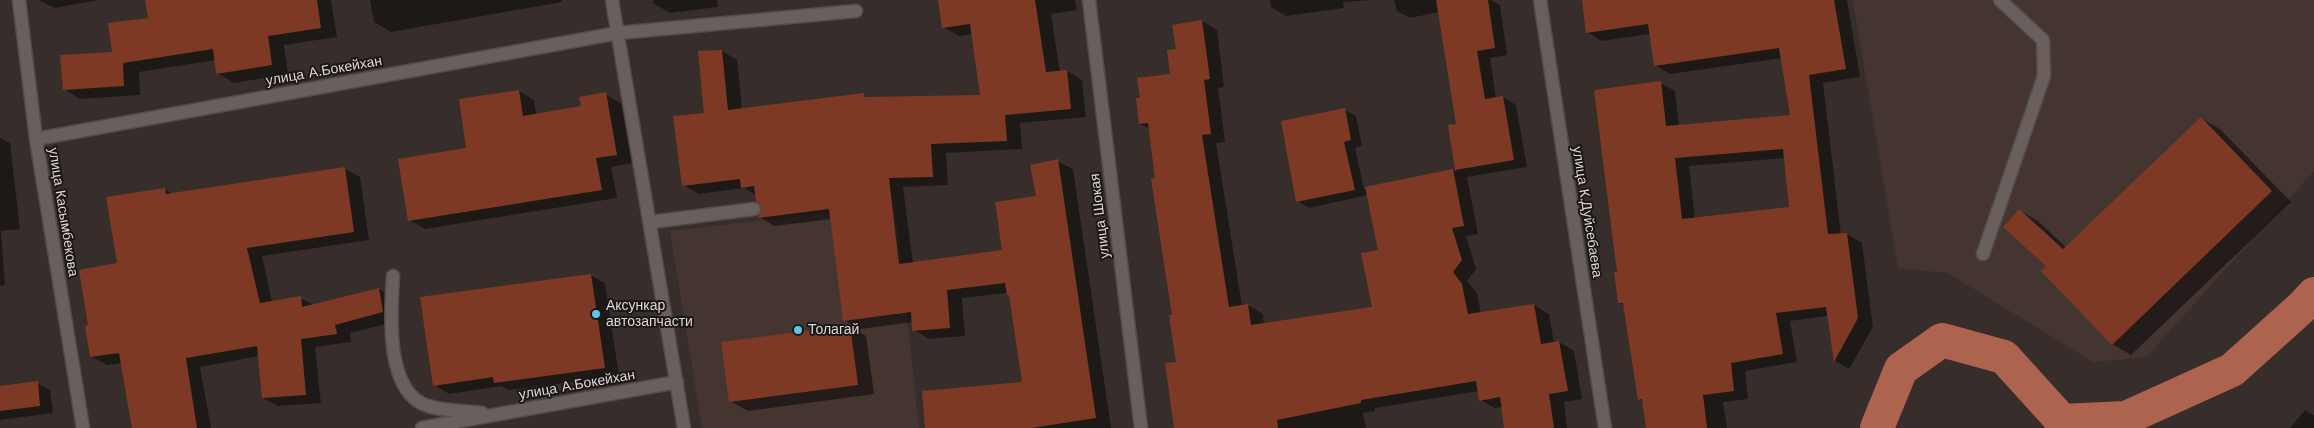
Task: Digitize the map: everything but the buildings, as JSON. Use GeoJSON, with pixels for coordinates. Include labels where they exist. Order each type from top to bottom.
{"type":"FeatureCollection","features":[{"type":"Feature","properties":{"kind":"street","name":"улица Касымбекова"},"geometry":{"type":"LineString","coordinates":[[19,0],[36,139],[83,428]]}},
{"type":"Feature","properties":{"kind":"street"},"geometry":{"type":"LineString","coordinates":[[612,0],[651,222],[684,428]]}},
{"type":"Feature","properties":{"kind":"street","name":"улица Шокая"},"geometry":{"type":"LineString","coordinates":[[1089,0],[1141,428]]}},
{"type":"Feature","properties":{"kind":"street","name":"улица К.Дуйсебаева"},"geometry":{"type":"LineString","coordinates":[[1540,0],[1605,428]]}},
{"type":"Feature","properties":{"kind":"street"},"geometry":{"type":"LineString","coordinates":[[1983,254],[2044,76],[2043,40],[2000,0]]}},
{"type":"Feature","properties":{"kind":"street","name":"улица А.Бокейхан"},"geometry":{"type":"LineString","coordinates":[[36,139],[618,33],[856,12]]}},
{"type":"Feature","properties":{"kind":"street"},"geometry":{"type":"LineString","coordinates":[[651,222],[754,209]]}},
{"type":"Feature","properties":{"kind":"street"},"geometry":{"type":"LineString","coordinates":[[393,276],[390,332],[404,388],[426,406],[496,415]]}},
{"type":"Feature","properties":{"kind":"street","name":"улица А.Бокейхан"},"geometry":{"type":"LineString","coordinates":[[422,428],[677,382]]}},
{"type":"Feature","properties":{"kind":"shaded area"},"geometry":{"type":"Polygon","coordinates":[[[1853,0],[2314,0],[2314,171],[2146,357],[2093,362],[1948,273],[1898,268],[1853,0]]]}},
{"type":"Feature","properties":{"kind":"shaded area","name":"Толагай"},"geometry":{"type":"Polygon","coordinates":[[[895,205],[919,428],[702,428],[670,231],[895,205]]]}},
{"type":"Feature","properties":{"kind":"waterway"},"geometry":{"type":"LineString","coordinates":[[1877,428],[1901,369],[1942,340],[2004,357],[2062,421],[2126,418],[2232,370],[2314,294]]}},
{"type":"Feature","properties":{"kind":"place","name":"Аксункар автозапчасти"},"geometry":{"type":"Point","coordinates":[596,314]}},
{"type":"Feature","properties":{"kind":"place","name":"Толагай"},"geometry":{"type":"Point","coordinates":[798,330]}}]}
